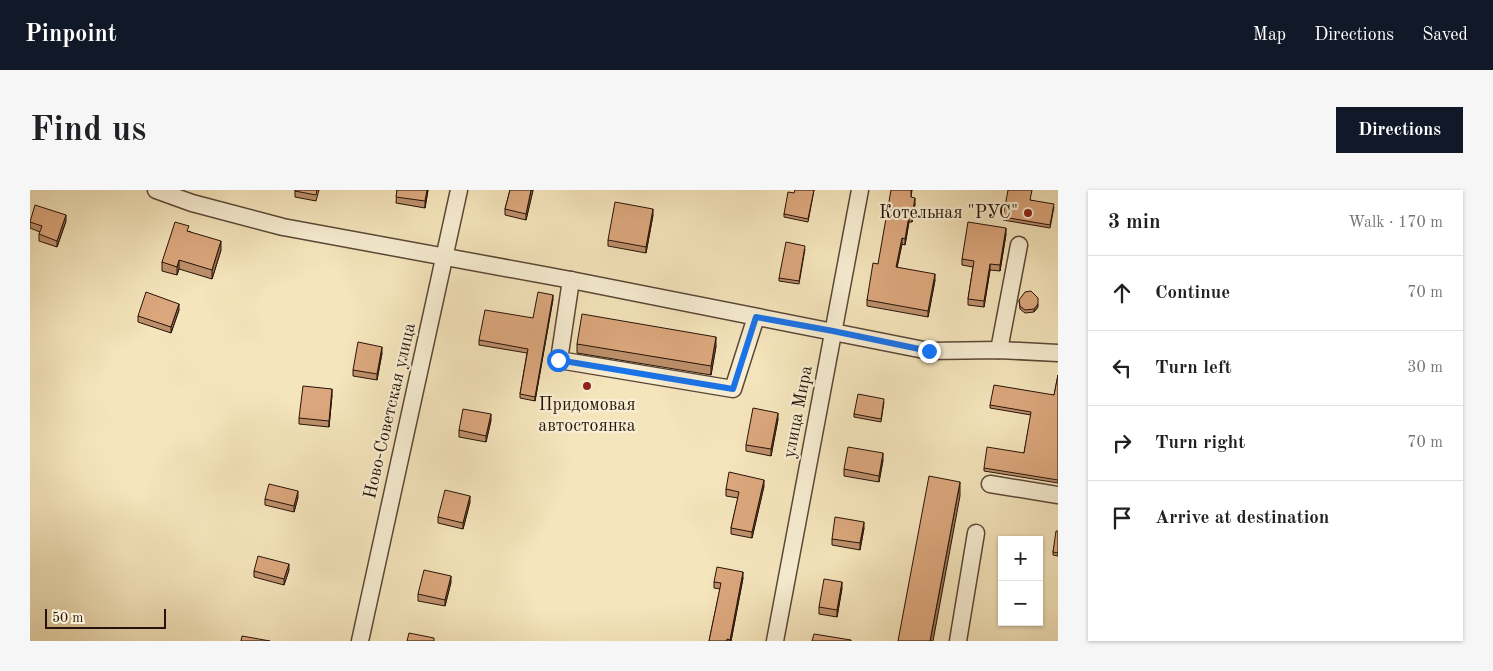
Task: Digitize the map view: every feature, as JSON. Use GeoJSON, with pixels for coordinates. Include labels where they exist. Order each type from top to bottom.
{"type":"FeatureCollection","features":[{"type":"Feature","properties":{"kind":"street"},"geometry":{"type":"LineString","coordinates":[[156,190],[192,203],[283,227],[571,280],[929,351],[999,350],[1058,353]]}},
{"type":"Feature","properties":{"kind":"street","name":"Ново-Советская улица"},"geometry":{"type":"LineString","coordinates":[[360,641],[459,190]]}},
{"type":"Feature","properties":{"kind":"street","name":"улица Мира"},"geometry":{"type":"LineString","coordinates":[[776,641],[860,190]]}},
{"type":"Feature","properties":{"kind":"street"},"geometry":{"type":"LineString","coordinates":[[999,350],[1019,245]]}},
{"type":"Feature","properties":{"kind":"street"},"geometry":{"type":"LineString","coordinates":[[571,280],[558,360],[733,389],[756,317]]}},
{"type":"Feature","properties":{"kind":"street"},"geometry":{"type":"LineString","coordinates":[[990,484],[1058,495]]}},
{"type":"Feature","properties":{"kind":"street"},"geometry":{"type":"LineString","coordinates":[[958,641],[976,533]]}},
{"type":"Feature","properties":{"kind":"building"},"geometry":{"type":"Polygon","coordinates":[[[295,190],[317,190],[316,195],[295,190]]]}},
{"type":"Feature","properties":{"kind":"building"},"geometry":{"type":"Polygon","coordinates":[[[397,190],[427,190],[425,201],[396,197],[397,190]]]}},
{"type":"Feature","properties":{"kind":"building"},"geometry":{"type":"Polygon","coordinates":[[[510,190],[531,190],[526,214],[505,209],[510,190]]]}},
{"type":"Feature","properties":{"kind":"building"},"geometry":{"type":"Polygon","coordinates":[[[795,190],[814,190],[808,219],[784,214],[788,192],[794,193],[795,190]]]}},
{"type":"Feature","properties":{"kind":"building"},"geometry":{"type":"Polygon","coordinates":[[[891,190],[911,190],[911,197],[915,198],[912,216],[909,216],[905,239],[902,238],[896,267],[935,274],[928,311],[867,300],[873,263],[878,264],[891,190]]]}},
{"type":"Feature","properties":{"kind":"building","name":"Котельная \"РУС\""},"geometry":{"type":"Polygon","coordinates":[[[1008,190],[1032,190],[1030,200],[1054,204],[1050,225],[1003,217],[1008,190]]]}},
{"type":"Feature","properties":{"kind":"building"},"geometry":{"type":"Polygon","coordinates":[[[615,202],[653,209],[646,247],[608,240],[615,202]]]}},
{"type":"Feature","properties":{"kind":"building"},"geometry":{"type":"Polygon","coordinates":[[[35,205],[66,215],[57,241],[39,234],[42,226],[30,222],[35,205]]]}},
{"type":"Feature","properties":{"kind":"building"},"geometry":{"type":"Polygon","coordinates":[[[175,222],[189,226],[187,231],[221,241],[212,270],[179,260],[177,267],[162,262],[175,222]]]}},
{"type":"Feature","properties":{"kind":"building"},"geometry":{"type":"Polygon","coordinates":[[[968,222],[1006,228],[1000,265],[990,264],[984,301],[968,299],[974,261],[962,259],[968,222]]]}},
{"type":"Feature","properties":{"kind":"building"},"geometry":{"type":"Polygon","coordinates":[[[786,242],[805,246],[799,281],[779,278],[786,242]]]}},
{"type":"Feature","properties":{"kind":"building"},"geometry":{"type":"Polygon","coordinates":[[[1031,291],[1038,298],[1038,304],[1034,309],[1025,310],[1020,306],[1019,300],[1025,292],[1031,291]]]}},
{"type":"Feature","properties":{"kind":"building"},"geometry":{"type":"Polygon","coordinates":[[[146,292],[179,304],[171,327],[138,316],[146,292]]]}},
{"type":"Feature","properties":{"kind":"building"},"geometry":{"type":"Polygon","coordinates":[[[538,292],[553,295],[535,397],[520,394],[528,349],[479,340],[485,310],[533,318],[538,292]]]}},
{"type":"Feature","properties":{"kind":"building"},"geometry":{"type":"Polygon","coordinates":[[[582,314],[716,337],[711,366],[577,344],[582,314]]]}},
{"type":"Feature","properties":{"kind":"building"},"geometry":{"type":"Polygon","coordinates":[[[358,342],[382,347],[377,374],[353,370],[358,342]]]}},
{"type":"Feature","properties":{"kind":"building"},"geometry":{"type":"Polygon","coordinates":[[[1058,375],[1058,480],[984,468],[987,447],[1024,453],[1031,412],[990,405],[994,385],[1054,395],[1058,375]]]}},
{"type":"Feature","properties":{"kind":"building"},"geometry":{"type":"Polygon","coordinates":[[[303,386],[332,389],[329,421],[299,418],[303,386]]]}},
{"type":"Feature","properties":{"kind":"building"},"geometry":{"type":"Polygon","coordinates":[[[858,394],[884,399],[881,419],[854,414],[858,394]]]}},
{"type":"Feature","properties":{"kind":"building"},"geometry":{"type":"Polygon","coordinates":[[[753,408],[778,413],[771,449],[746,445],[753,408]]]}},
{"type":"Feature","properties":{"kind":"building"},"geometry":{"type":"Polygon","coordinates":[[[463,409],[491,414],[486,436],[459,430],[463,409]]]}},
{"type":"Feature","properties":{"kind":"building"},"geometry":{"type":"Polygon","coordinates":[[[848,447],[883,453],[879,476],[844,469],[848,447]]]}},
{"type":"Feature","properties":{"kind":"building"},"geometry":{"type":"Polygon","coordinates":[[[729,472],[764,480],[752,532],[731,528],[739,492],[726,489],[729,472]]]}},
{"type":"Feature","properties":{"kind":"building"},"geometry":{"type":"Polygon","coordinates":[[[929,476],[960,482],[930,641],[898,641],[929,476]]]}},
{"type":"Feature","properties":{"kind":"building"},"geometry":{"type":"Polygon","coordinates":[[[269,484],[298,491],[294,506],[265,499],[269,484]]]}},
{"type":"Feature","properties":{"kind":"building"},"geometry":{"type":"Polygon","coordinates":[[[445,490],[470,496],[463,523],[438,517],[445,490]]]}},
{"type":"Feature","properties":{"kind":"building"},"geometry":{"type":"Polygon","coordinates":[[[835,517],[864,522],[860,543],[832,539],[835,517]]]}},
{"type":"Feature","properties":{"kind":"building"},"geometry":{"type":"Polygon","coordinates":[[[1056,531],[1058,531],[1058,553],[1053,552],[1056,531]]]}},
{"type":"Feature","properties":{"kind":"building"},"geometry":{"type":"Polygon","coordinates":[[[258,556],[289,564],[284,579],[254,571],[258,556]]]}},
{"type":"Feature","properties":{"kind":"building"},"geometry":{"type":"Polygon","coordinates":[[[717,567],[743,572],[730,640],[727,639],[727,641],[709,641],[721,583],[714,582],[717,567]]]}},
{"type":"Feature","properties":{"kind":"building"},"geometry":{"type":"Polygon","coordinates":[[[424,570],[451,576],[445,600],[418,594],[424,570]]]}},
{"type":"Feature","properties":{"kind":"building"},"geometry":{"type":"Polygon","coordinates":[[[824,579],[842,582],[837,610],[819,607],[824,579]]]}},
{"type":"Feature","properties":{"kind":"building"},"geometry":{"type":"Polygon","coordinates":[[[409,633],[434,638],[434,641],[407,641],[409,633]]]}},
{"type":"Feature","properties":{"kind":"building"},"geometry":{"type":"Polygon","coordinates":[[[814,634],[851,640],[851,641],[812,641],[814,634]]]}},
{"type":"Feature","properties":{"kind":"building"},"geometry":{"type":"Polygon","coordinates":[[[242,636],[270,641],[241,641],[242,636]]]}},
{"type":"Feature","properties":{"kind":"place","name":"Котельная \"РУС\""},"geometry":{"type":"Point","coordinates":[1028,213]}},
{"type":"Feature","properties":{"kind":"place","name":"Придомовая автостоянка"},"geometry":{"type":"Point","coordinates":[587,386]}},
{"type":"Feature","properties":{"kind":"route"},"geometry":{"type":"LineString","coordinates":[[558,360],[733,389],[756,317],[929,351]]}}]}
